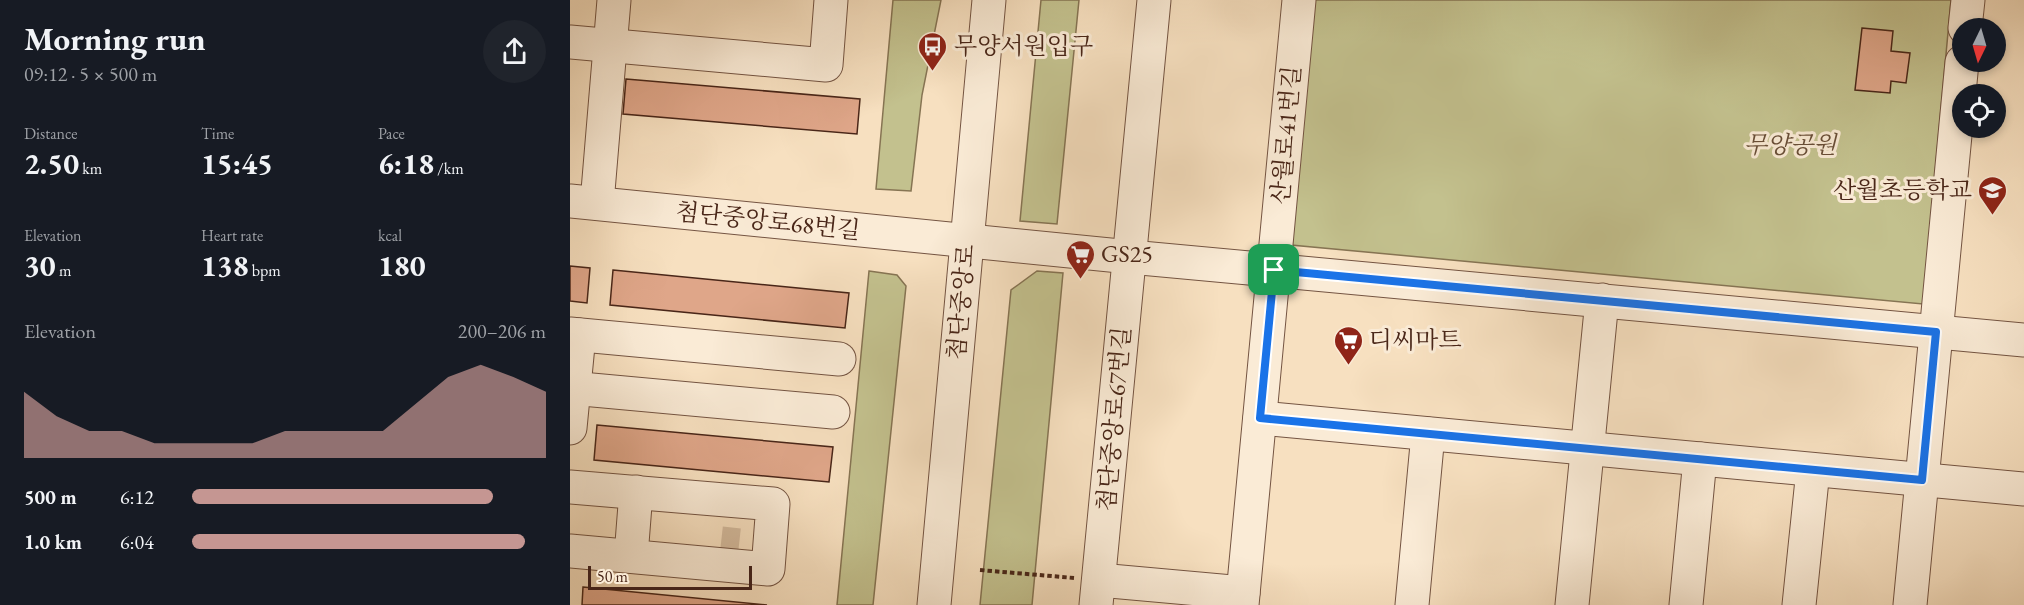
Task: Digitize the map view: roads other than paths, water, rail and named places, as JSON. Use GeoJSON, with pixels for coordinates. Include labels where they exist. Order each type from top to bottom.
{"type":"FeatureCollection","features":[{"type":"Feature","properties":{"kind":"street"},"geometry":{"type":"LineString","coordinates":[[584,202],[610,45],[614,0]]}},
{"type":"Feature","properties":{"kind":"street"},"geometry":{"type":"LineString","coordinates":[[570,42],[826,65],[831,0]]}},
{"type":"Feature","properties":{"kind":"street","name":"첨단중앙로"},"geometry":{"type":"LineString","coordinates":[[934,605],[989,0]]}},
{"type":"Feature","properties":{"kind":"street","name":"첨단중앙로67번길"},"geometry":{"type":"LineString","coordinates":[[1097,593],[1154,0]]}},
{"type":"Feature","properties":{"kind":"street","name":"산월로41번길"},"geometry":{"type":"LineString","coordinates":[[1242,599],[1299,0]]}},
{"type":"Feature","properties":{"kind":"street"},"geometry":{"type":"LineString","coordinates":[[1966,18],[1968,0]]}},
{"type":"Feature","properties":{"kind":"street"},"geometry":{"type":"LineString","coordinates":[[1910,605],[1961,72]]}},
{"type":"Feature","properties":{"kind":"street","name":"첨단중앙로68번길"},"geometry":{"type":"LineString","coordinates":[[584,202],[967,241]]}},
{"type":"Feature","properties":{"kind":"street"},"geometry":{"type":"LineString","coordinates":[[967,241],[2024,340]]}},
{"type":"Feature","properties":{"kind":"street"},"geometry":{"type":"LineString","coordinates":[[1572,605],[1602,300]]}},
{"type":"Feature","properties":{"kind":"street"},"geometry":{"type":"LineString","coordinates":[[570,428],[574,335],[838,359]]}},
{"type":"Feature","properties":{"kind":"street"},"geometry":{"type":"LineString","coordinates":[[572,388],[833,412]]}},
{"type":"Feature","properties":{"kind":"street"},"geometry":{"type":"LineString","coordinates":[[1260,418],[2024,489]]}},
{"type":"Feature","properties":{"kind":"street"},"geometry":{"type":"LineString","coordinates":[[1412,605],[1428,434]]}},
{"type":"Feature","properties":{"kind":"street"},"geometry":{"type":"LineString","coordinates":[[1686,605],[1700,459]]}},
{"type":"Feature","properties":{"kind":"street"},"geometry":{"type":"LineString","coordinates":[[1799,605],[1813,470]]}},
{"type":"Feature","properties":{"kind":"street"},"geometry":{"type":"LineString","coordinates":[[570,487],[773,504],[768,569],[632,546]]}},
{"type":"Feature","properties":{"kind":"street"},"geometry":{"type":"LineString","coordinates":[[632,546],[636,492]]}},
{"type":"Feature","properties":{"kind":"street"},"geometry":{"type":"LineString","coordinates":[[570,551],[721,543]]}},
{"type":"Feature","properties":{"kind":"street"},"geometry":{"type":"LineString","coordinates":[[1097,593],[1242,599]]}},
{"type":"Feature","properties":{"kind":"tunnel"},"geometry":{"type":"LineString","coordinates":[[721,543],[739,545]]}},
{"type":"Feature","properties":{"kind":"place","name":"무양서원입구"},"geometry":{"type":"Point","coordinates":[933,72]}},
{"type":"Feature","properties":{"kind":"place","name":"산월초등학교"},"geometry":{"type":"Point","coordinates":[1993,216]}},
{"type":"Feature","properties":{"kind":"place","name":"GS25"},"geometry":{"type":"Point","coordinates":[1080,280]}},
{"type":"Feature","properties":{"kind":"place","name":"디씨마트"},"geometry":{"type":"Point","coordinates":[1348,366]}},
{"type":"Feature","properties":{"kind":"park label","name":"무양공원"},"geometry":{"type":"Point","coordinates":[1790,145]}}]}
